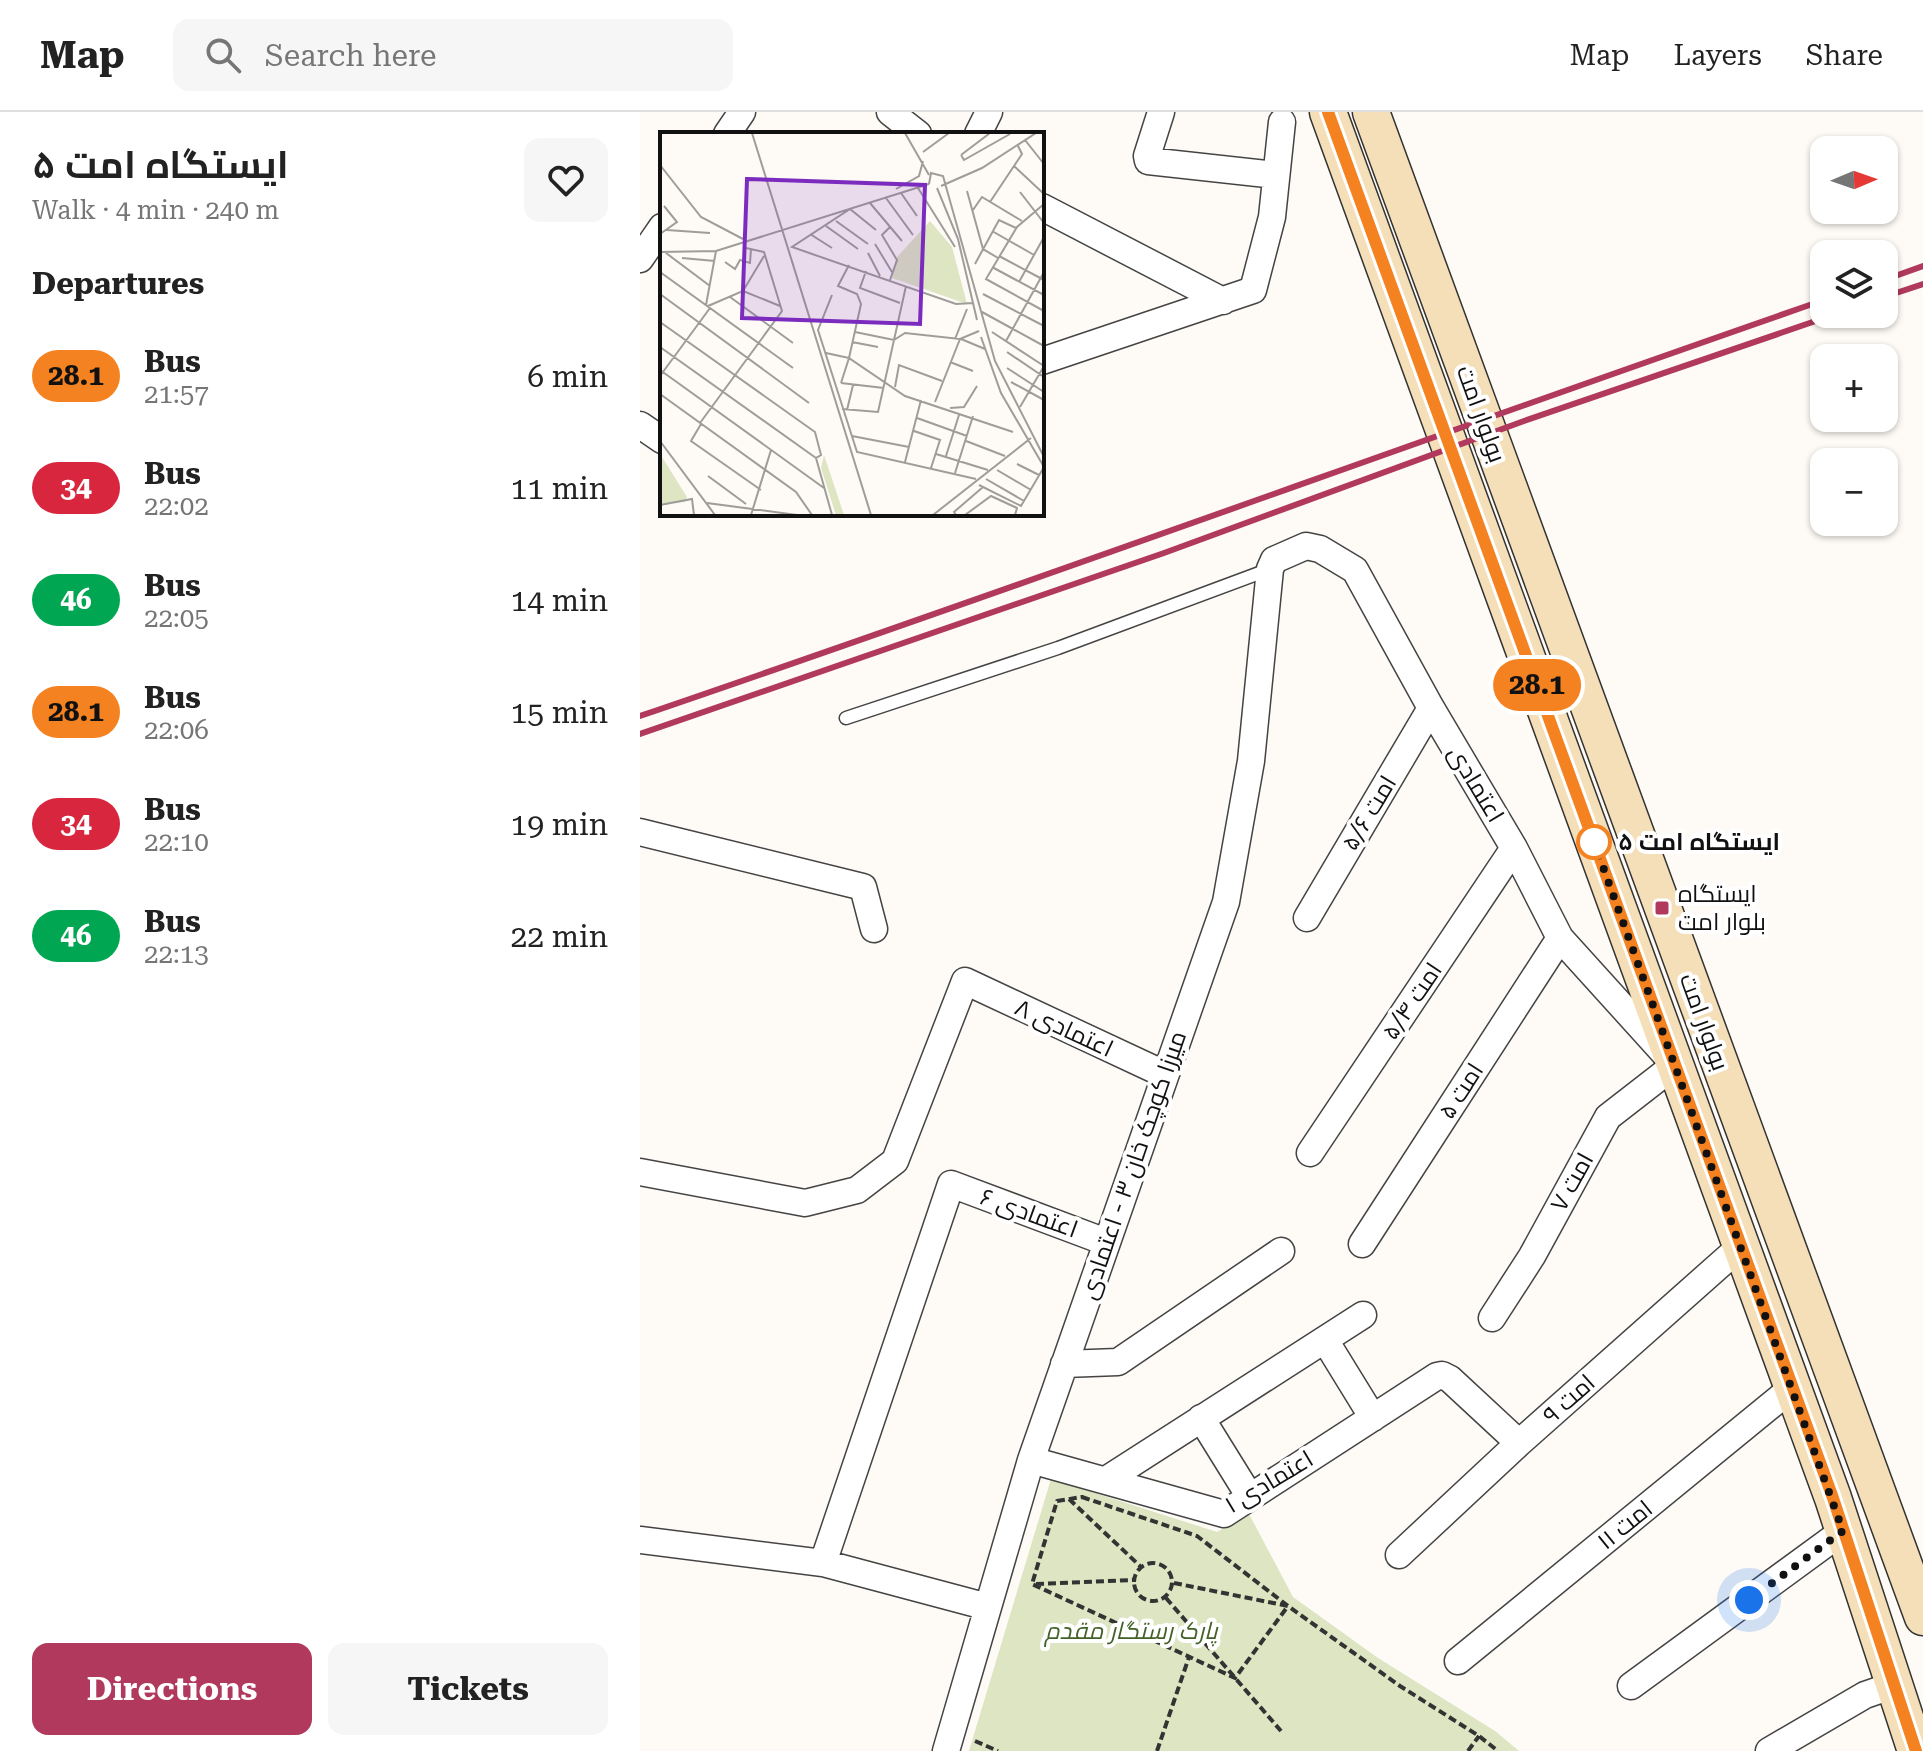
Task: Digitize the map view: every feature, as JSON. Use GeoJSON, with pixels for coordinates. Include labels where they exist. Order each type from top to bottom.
{"type":"FeatureCollection","features":[{"type":"Feature","properties":{"kind":"main road","name":"بولوار امت"},"geometry":{"type":"LineString","coordinates":[[1328,112],[1792,1388],[1916,1751]]}},
{"type":"Feature","properties":{"kind":"main road","name":"بولوار امت"},"geometry":{"type":"LineString","coordinates":[[1371,112],[1923,1617]]}},
{"type":"Feature","properties":{"kind":"main road"},"geometry":{"type":"LineString","coordinates":[[1875,1491],[1923,1568]]}},
{"type":"Feature","properties":{"kind":"street"},"geometry":{"type":"LineString","coordinates":[[728,132],[742,112]]}},
{"type":"Feature","properties":{"kind":"street"},"geometry":{"type":"LineString","coordinates":[[979,132],[989,112]]}},
{"type":"Feature","properties":{"kind":"street"},"geometry":{"type":"LineString","coordinates":[[1161,112],[1148,161],[1275,175]]}},
{"type":"Feature","properties":{"kind":"street"},"geometry":{"type":"LineString","coordinates":[[887,120],[914,132]]}},
{"type":"Feature","properties":{"kind":"street"},"geometry":{"type":"LineString","coordinates":[[1044,360],[1249,293],[1256,283],[1272,217],[1282,122]]}},
{"type":"Feature","properties":{"kind":"street"},"geometry":{"type":"LineString","coordinates":[[1044,208],[1223,301]]}},
{"type":"Feature","properties":{"kind":"street"},"geometry":{"type":"LineString","coordinates":[[640,259],[660,230]]}},
{"type":"Feature","properties":{"kind":"street"},"geometry":{"type":"LineString","coordinates":[[640,425],[660,439]]}},
{"type":"Feature","properties":{"kind":"street","name":"اعتمادی"},"geometry":{"type":"LineString","coordinates":[[1270,569],[1274,560],[1306,546],[1320,549],[1355,570],[1431,708],[1514,848],[1560,938],[1675,1065]]}},
{"type":"Feature","properties":{"kind":"street","name":"میرزا کوچک خان ۳ - اعتمادی"},"geometry":{"type":"LineString","coordinates":[[946,1751],[1031,1460],[1226,902],[1251,761],[1270,569]]}},
{"type":"Feature","properties":{"kind":"street","name":"امت ۵/۶"},"geometry":{"type":"LineString","coordinates":[[1307,918],[1431,708]]}},
{"type":"Feature","properties":{"kind":"street"},"geometry":{"type":"LineString","coordinates":[[640,832],[863,887],[874,929]]}},
{"type":"Feature","properties":{"kind":"street","name":"امت ۵/۴"},"geometry":{"type":"LineString","coordinates":[[1310,1153],[1514,848]]}},
{"type":"Feature","properties":{"kind":"street","name":"امت ۵"},"geometry":{"type":"LineString","coordinates":[[1362,1244],[1560,938]]}},
{"type":"Feature","properties":{"kind":"street","name":"اعتمادی ۸"},"geometry":{"type":"LineString","coordinates":[[640,1172],[805,1203],[857,1190],[895,1161],[965,981],[1164,1074]]}},
{"type":"Feature","properties":{"kind":"street","name":"امت ۷"},"geometry":{"type":"LineString","coordinates":[[1492,1318],[1532,1256],[1608,1117],[1675,1065]]}},
{"type":"Feature","properties":{"kind":"street","name":"اعتمادی ۶"},"geometry":{"type":"LineString","coordinates":[[823,1563],[951,1184],[1106,1242]]}},
{"type":"Feature","properties":{"kind":"street","name":"امت ۹"},"geometry":{"type":"LineString","coordinates":[[1399,1555],[1519,1443],[1741,1246]]}},
{"type":"Feature","properties":{"kind":"street"},"geometry":{"type":"LineString","coordinates":[[1064,1364],[1118,1362],[1281,1251]]}},
{"type":"Feature","properties":{"kind":"street"},"geometry":{"type":"LineString","coordinates":[[1106,1480],[1363,1315]]}},
{"type":"Feature","properties":{"kind":"street"},"geometry":{"type":"LineString","coordinates":[[1325,1340],[1373,1418]]}},
{"type":"Feature","properties":{"kind":"street","name":"اعتمادی ۱"},"geometry":{"type":"LineString","coordinates":[[1031,1460],[1224,1514],[1442,1375],[1519,1443]]}},
{"type":"Feature","properties":{"kind":"street","name":"امت ۱۱"},"geometry":{"type":"LineString","coordinates":[[1458,1661],[1792,1388]]}},
{"type":"Feature","properties":{"kind":"street"},"geometry":{"type":"LineString","coordinates":[[1201,1418],[1250,1497]]}},
{"type":"Feature","properties":{"kind":"street"},"geometry":{"type":"LineString","coordinates":[[1631,1686],[1843,1531]]}},
{"type":"Feature","properties":{"kind":"street"},"geometry":{"type":"LineString","coordinates":[[640,1540],[823,1563],[988,1607]]}},
{"type":"Feature","properties":{"kind":"street"},"geometry":{"type":"LineString","coordinates":[[1769,1751],[1865,1695],[1894,1685]]}},
{"type":"Feature","properties":{"kind":"lane"},"geometry":{"type":"LineString","coordinates":[[846,718],[1058,648],[1270,569]]}},
{"type":"Feature","properties":{"kind":"path"},"geometry":{"type":"LineString","coordinates":[[1031,1460],[1140,1566]]}},
{"type":"Feature","properties":{"kind":"path"},"geometry":{"type":"LineString","coordinates":[[1032,1584],[1057,1501],[1082,1497],[1197,1536],[1288,1606],[1498,1751]]}},
{"type":"Feature","properties":{"kind":"path"},"geometry":{"type":"LineString","coordinates":[[1155,1561],[1169,1569],[1174,1583],[1166,1598],[1151,1602],[1137,1594],[1133,1580],[1140,1566],[1155,1561]]}},
{"type":"Feature","properties":{"kind":"path"},"geometry":{"type":"LineString","coordinates":[[1032,1584],[1133,1580]]}},
{"type":"Feature","properties":{"kind":"path"},"geometry":{"type":"LineString","coordinates":[[1174,1583],[1288,1606]]}},
{"type":"Feature","properties":{"kind":"path"},"geometry":{"type":"LineString","coordinates":[[1032,1584],[1235,1678]]}},
{"type":"Feature","properties":{"kind":"path"},"geometry":{"type":"LineString","coordinates":[[1166,1598],[1281,1731]]}},
{"type":"Feature","properties":{"kind":"path"},"geometry":{"type":"LineString","coordinates":[[1235,1678],[1288,1606]]}},
{"type":"Feature","properties":{"kind":"path"},"geometry":{"type":"LineString","coordinates":[[1157,1751],[1189,1657]]}},
{"type":"Feature","properties":{"kind":"path"},"geometry":{"type":"LineString","coordinates":[[1468,1751],[1479,1736]]}},
{"type":"Feature","properties":{"kind":"green space","name":"پارک رستگار مقدم"},"geometry":{"type":"Polygon","coordinates":[[[1051,1479],[1217,1532],[1249,1514],[1293,1597],[1378,1658],[1495,1731],[1519,1751],[969,1751],[1051,1479]]]}},
{"type":"Feature","properties":{"kind":"railway"},"geometry":{"type":"LineString","coordinates":[[1898,275],[1923,266]]}},
{"type":"Feature","properties":{"kind":"railway"},"geometry":{"type":"LineString","coordinates":[[1898,292],[1923,284]]}},
{"type":"Feature","properties":{"kind":"railway"},"geometry":{"type":"LineString","coordinates":[[640,716],[1810,305]]}},
{"type":"Feature","properties":{"kind":"railway"},"geometry":{"type":"LineString","coordinates":[[640,734],[1164,553],[1524,421],[1810,323]]}},
{"type":"Feature","properties":{"kind":"bus line","name":"28.1"},"geometry":{"type":"LineString","coordinates":[[1328,112],[1833,1498],[1916,1751]]}},
{"type":"Feature","properties":{"kind":"place","name":"ایستگاه امت ۵"},"geometry":{"type":"Point","coordinates":[1594,842]}},
{"type":"Feature","properties":{"kind":"place","name":"ایستگاه بلوار امت"},"geometry":{"type":"Point","coordinates":[1662,908]}},
{"type":"Feature","properties":{"kind":"route"},"geometry":{"type":"LineString","coordinates":[[1594,842],[1843,1531],[1749,1600]]}}]}
